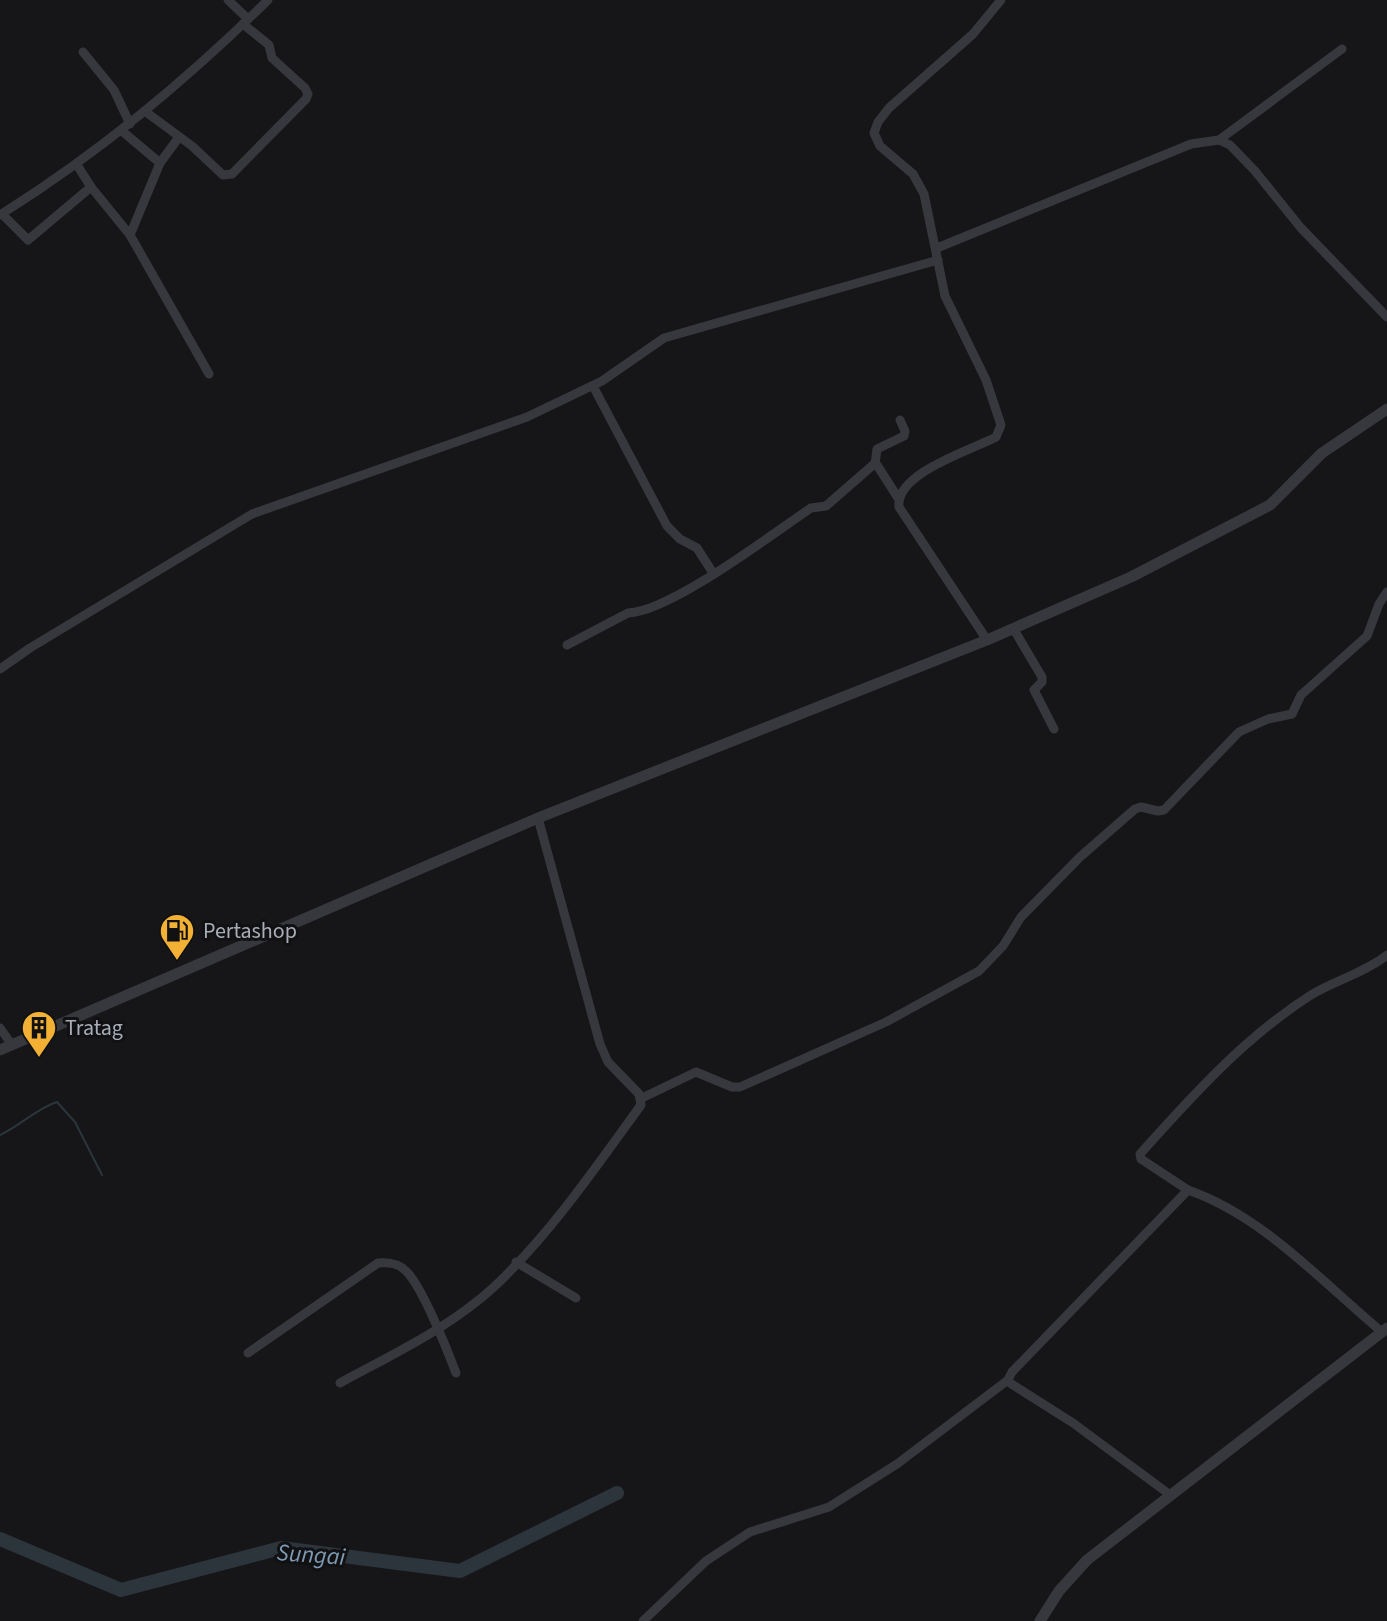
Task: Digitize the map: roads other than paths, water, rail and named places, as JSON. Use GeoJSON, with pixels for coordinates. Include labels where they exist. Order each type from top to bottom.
{"type":"FeatureCollection","features":[{"type":"Feature","properties":{"kind":"street"},"geometry":{"type":"LineString","coordinates":[[146,112],[227,176],[307,97],[305,88],[272,58],[270,46],[228,0]]}},
{"type":"Feature","properties":{"kind":"street"},"geometry":{"type":"LineString","coordinates":[[91,187],[28,240],[1,214],[77,165],[146,112],[268,0]]}},
{"type":"Feature","properties":{"kind":"street"},"geometry":{"type":"LineString","coordinates":[[898,498],[900,492],[918,476],[992,439],[1001,429],[986,380],[945,296],[937,248],[920,185],[913,174],[880,146],[874,129],[889,108],[973,34],[1001,0]]}},
{"type":"Feature","properties":{"kind":"street"},"geometry":{"type":"LineString","coordinates":[[937,248],[1191,144],[1219,140],[1342,49]]}},
{"type":"Feature","properties":{"kind":"street"},"geometry":{"type":"LineString","coordinates":[[83,52],[114,90],[126,128],[160,163]]}},
{"type":"Feature","properties":{"kind":"street"},"geometry":{"type":"LineString","coordinates":[[130,235],[160,163],[179,137]]}},
{"type":"Feature","properties":{"kind":"street"},"geometry":{"type":"LineString","coordinates":[[1219,140],[1230,145],[1255,171],[1301,228],[1386,316]]}},
{"type":"Feature","properties":{"kind":"street"},"geometry":{"type":"LineString","coordinates":[[77,165],[130,235],[209,374]]}},
{"type":"Feature","properties":{"kind":"street"},"geometry":{"type":"LineString","coordinates":[[0,669],[252,514],[527,417],[593,386],[664,338],[938,260]]}},
{"type":"Feature","properties":{"kind":"street"},"geometry":{"type":"LineString","coordinates":[[593,386],[667,526],[680,539],[697,548],[713,573]]}},
{"type":"Feature","properties":{"kind":"street"},"geometry":{"type":"LineString","coordinates":[[0,1028],[6,1048],[538,818],[987,640],[1131,577],[1264,508],[1276,500],[1322,453],[1387,409]]}},
{"type":"Feature","properties":{"kind":"street"},"geometry":{"type":"LineString","coordinates":[[567,645],[628,613],[677,597],[811,508],[826,506],[875,464],[877,449],[904,436],[900,420]]}},
{"type":"Feature","properties":{"kind":"street"},"geometry":{"type":"LineString","coordinates":[[875,464],[884,472],[898,498],[899,507],[987,640]]}},
{"type":"Feature","properties":{"kind":"street"},"geometry":{"type":"LineString","coordinates":[[642,1098],[696,1072],[732,1087],[740,1087],[886,1022],[979,971],[1003,946],[1021,917],[1129,813],[1141,807],[1164,810],[1239,732],[1268,719],[1292,714],[1301,695],[1367,636],[1387,592]]}},
{"type":"Feature","properties":{"kind":"street"},"geometry":{"type":"LineString","coordinates":[[1013,628],[1042,677],[1042,682],[1034,690],[1054,729]]}},
{"type":"Feature","properties":{"kind":"street"},"geometry":{"type":"LineString","coordinates":[[538,818],[600,1044],[608,1062],[642,1098]]}},
{"type":"Feature","properties":{"kind":"street"},"geometry":{"type":"LineString","coordinates":[[1040,1621],[1072,1574],[1169,1494],[1384,1330],[1260,1227],[1207,1197],[1188,1190],[1141,1159],[1140,1154],[1196,1091],[1258,1036],[1312,995],[1387,955]]}},
{"type":"Feature","properties":{"kind":"street"},"geometry":{"type":"LineString","coordinates":[[340,1383],[437,1330],[495,1286],[555,1219],[607,1153],[641,1105],[642,1098]]}},
{"type":"Feature","properties":{"kind":"street"},"geometry":{"type":"LineString","coordinates":[[643,1621],[706,1561],[750,1532],[829,1507],[897,1464],[1008,1380],[1012,1372],[1188,1190]]}},
{"type":"Feature","properties":{"kind":"street"},"geometry":{"type":"LineString","coordinates":[[248,1353],[378,1263],[393,1262],[407,1271],[456,1373]]}},
{"type":"Feature","properties":{"kind":"street"},"geometry":{"type":"LineString","coordinates":[[516,1262],[576,1298]]}},
{"type":"Feature","properties":{"kind":"street"},"geometry":{"type":"LineString","coordinates":[[1008,1380],[1073,1423],[1169,1494]]}},
{"type":"Feature","properties":{"kind":"waterway"},"geometry":{"type":"LineString","coordinates":[[0,1135],[57,1102],[75,1122],[102,1175]]}},
{"type":"Feature","properties":{"kind":"waterway","name":"Sungai"},"geometry":{"type":"LineString","coordinates":[[0,1539],[121,1590],[281,1548],[460,1571],[617,1493]]}},
{"type":"Feature","properties":{"kind":"place","name":"Pertashop"},"geometry":{"type":"Point","coordinates":[177,962]}},
{"type":"Feature","properties":{"kind":"place","name":"Tratag"},"geometry":{"type":"Point","coordinates":[39,1059]}}]}
